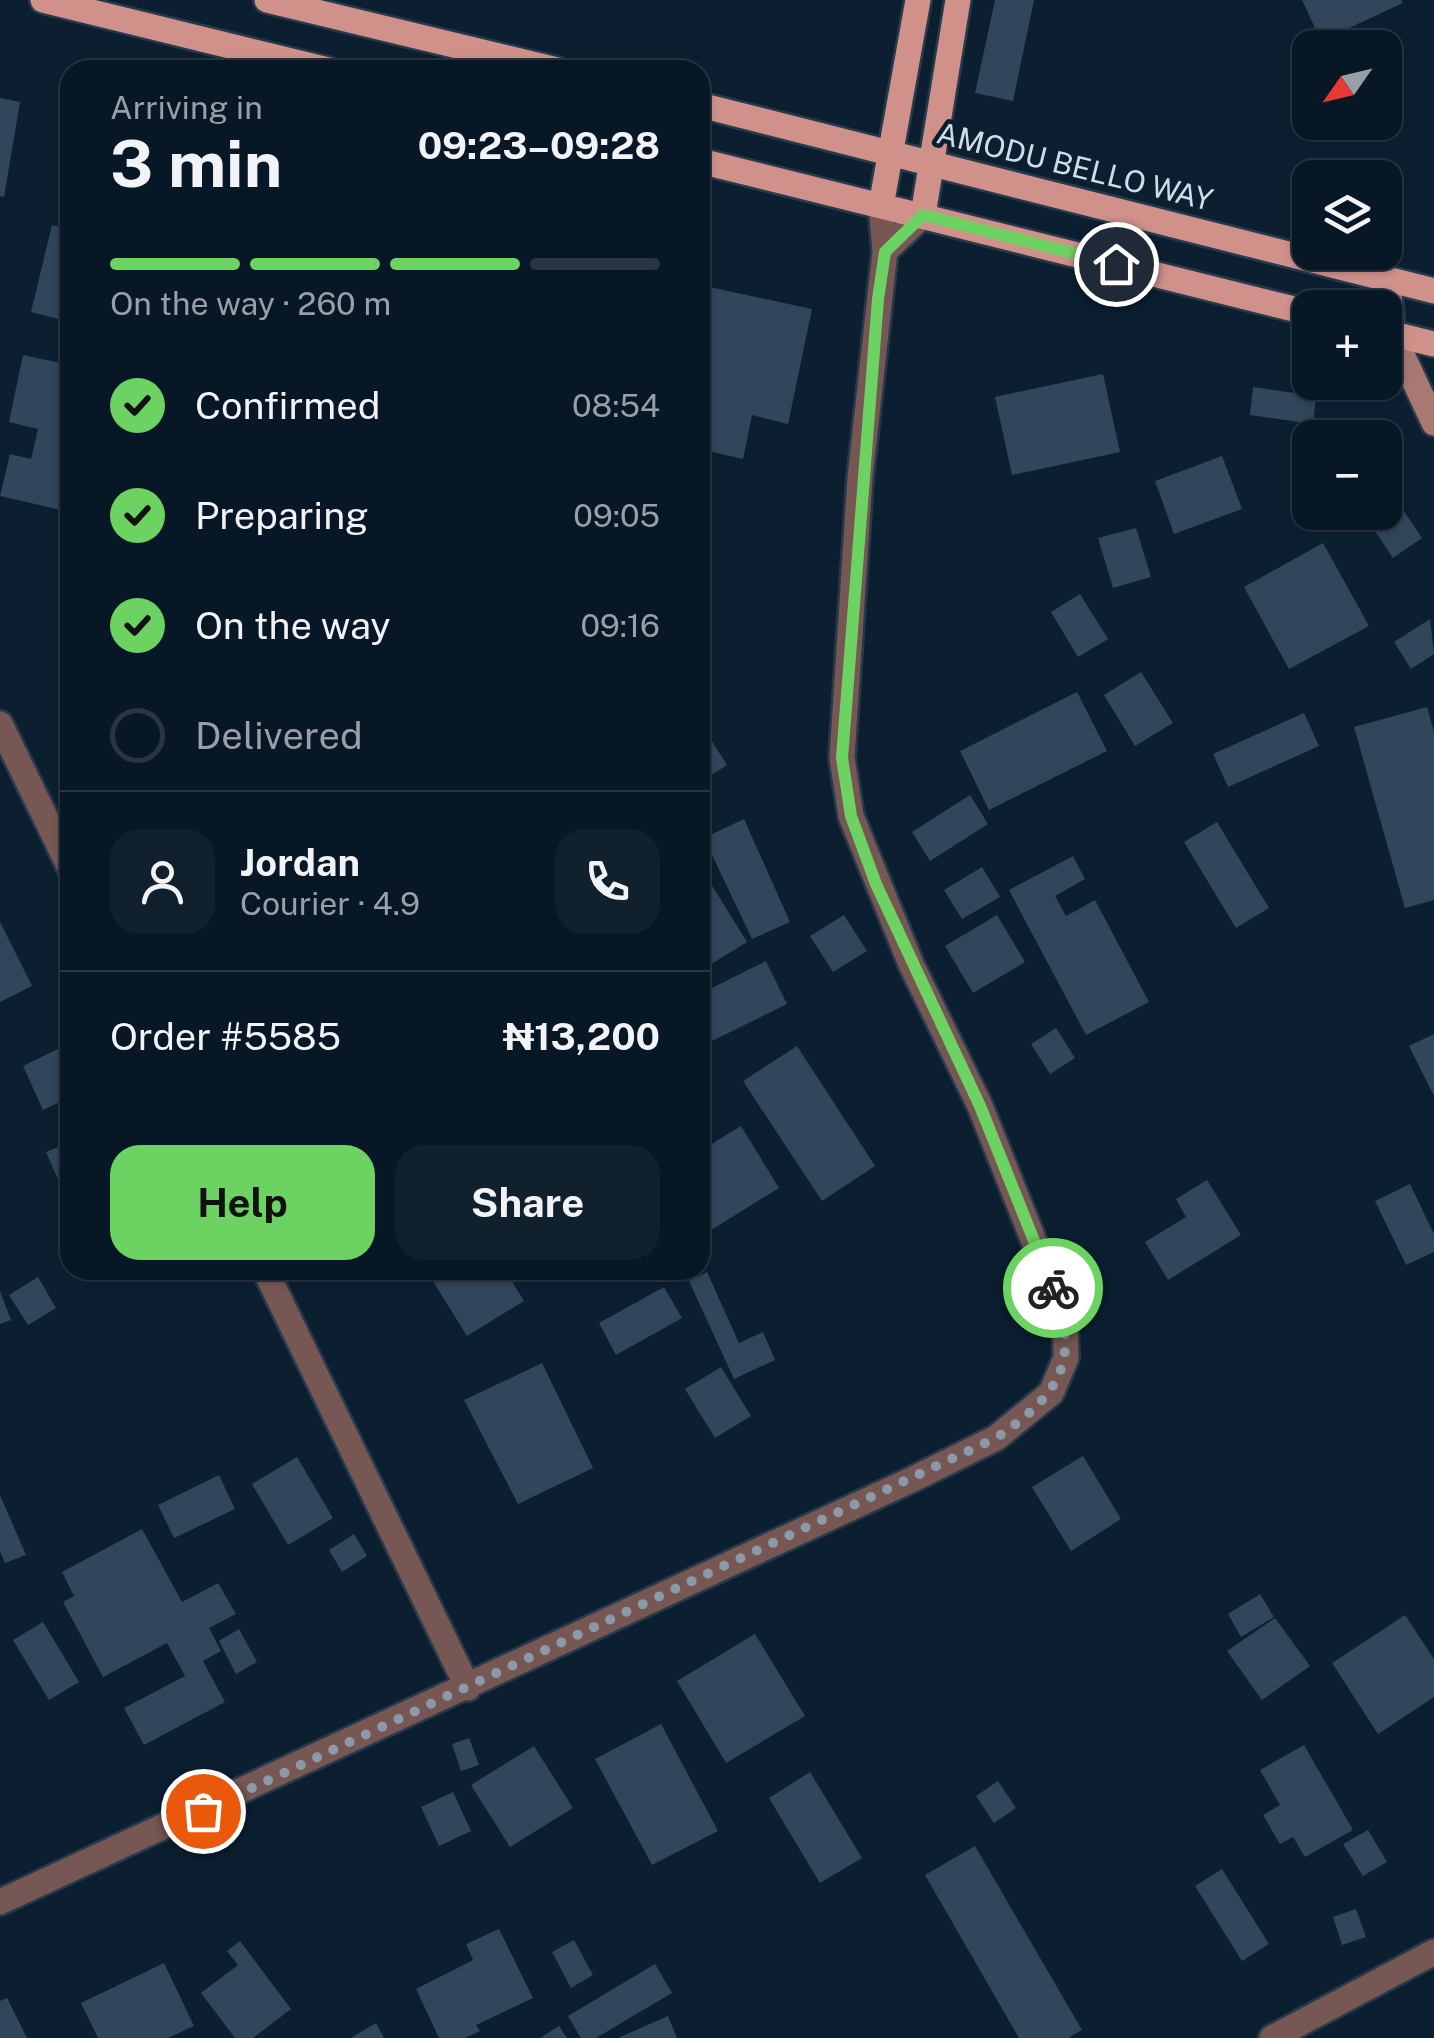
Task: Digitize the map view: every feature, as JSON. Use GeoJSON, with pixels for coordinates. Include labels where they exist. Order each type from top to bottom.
{"type":"FeatureCollection","features":[{"type":"Feature","properties":{"kind":"main road"},"geometry":{"type":"LineString","coordinates":[[43,0],[287,60]]}},
{"type":"Feature","properties":{"kind":"main road"},"geometry":{"type":"LineString","coordinates":[[267,0],[516,60]]}},
{"type":"Feature","properties":{"kind":"main road"},"geometry":{"type":"LineString","coordinates":[[882,206],[888,150],[918,0]]}},
{"type":"Feature","properties":{"kind":"main road"},"geometry":{"type":"LineString","coordinates":[[923,215],[958,0]]}},
{"type":"Feature","properties":{"kind":"main road","name":"AMODU BELLO WAY"},"geometry":{"type":"LineString","coordinates":[[710,107],[1434,291]]}},
{"type":"Feature","properties":{"kind":"main road"},"geometry":{"type":"LineString","coordinates":[[710,163],[1292,308]]}},
{"type":"Feature","properties":{"kind":"main road"},"geometry":{"type":"LineString","coordinates":[[1402,336],[1434,344]]}},
{"type":"Feature","properties":{"kind":"street"},"geometry":{"type":"LineString","coordinates":[[0,1902],[468,1688],[996,1438],[1051,1393],[1066,1358],[1065,1319],[980,1106],[911,964],[851,816],[842,758],[885,252],[882,206]]}},
{"type":"Feature","properties":{"kind":"street"},"geometry":{"type":"LineString","coordinates":[[885,252],[923,215]]}},
{"type":"Feature","properties":{"kind":"street"},"geometry":{"type":"LineString","coordinates":[[1388,280],[1388,290]]}},
{"type":"Feature","properties":{"kind":"street"},"geometry":{"type":"LineString","coordinates":[[1402,359],[1434,424]]}},
{"type":"Feature","properties":{"kind":"street"},"geometry":{"type":"LineString","coordinates":[[0,724],[60,847]]}},
{"type":"Feature","properties":{"kind":"street"},"geometry":{"type":"LineString","coordinates":[[270,1280],[468,1688]]}},
{"type":"Feature","properties":{"kind":"street"},"geometry":{"type":"LineString","coordinates":[[1272,2038],[1434,1952]]}},
{"type":"Feature","properties":{"kind":"building"},"geometry":{"type":"Polygon","coordinates":[[[995,0],[1034,0],[1013,101],[975,93],[995,0]]]}},
{"type":"Feature","properties":{"kind":"building"},"geometry":{"type":"Polygon","coordinates":[[[1302,0],[1403,3],[1345,30],[1316,30],[1302,0]]]}},
{"type":"Feature","properties":{"kind":"building"},"geometry":{"type":"Polygon","coordinates":[[[0,98],[20,102],[4,197],[0,196],[0,98]]]}},
{"type":"Feature","properties":{"kind":"building"},"geometry":{"type":"Polygon","coordinates":[[[52,225],[60,227],[60,319],[31,312],[52,225]]]}},
{"type":"Feature","properties":{"kind":"building"},"geometry":{"type":"Polygon","coordinates":[[[710,287],[812,309],[788,424],[752,415],[743,459],[710,451],[710,287]]]}},
{"type":"Feature","properties":{"kind":"building"},"geometry":{"type":"Polygon","coordinates":[[[23,355],[60,363],[60,510],[0,496],[10,454],[31,459],[38,429],[9,422],[23,355]]]}},
{"type":"Feature","properties":{"kind":"building"},"geometry":{"type":"Polygon","coordinates":[[[1103,374],[1120,452],[1012,475],[995,397],[1103,374]]]}},
{"type":"Feature","properties":{"kind":"building"},"geometry":{"type":"Polygon","coordinates":[[[1253,387],[1292,393],[1292,400],[1316,400],[1313,420],[1250,415],[1253,387]]]}},
{"type":"Feature","properties":{"kind":"building"},"geometry":{"type":"Polygon","coordinates":[[[1222,456],[1242,509],[1174,534],[1155,481],[1222,456]]]}},
{"type":"Feature","properties":{"kind":"building"},"geometry":{"type":"Polygon","coordinates":[[[1402,508],[1422,538],[1393,558],[1374,530],[1402,530],[1402,508]]]}},
{"type":"Feature","properties":{"kind":"building"},"geometry":{"type":"Polygon","coordinates":[[[1136,528],[1151,577],[1113,588],[1098,538],[1136,528]]]}},
{"type":"Feature","properties":{"kind":"building"},"geometry":{"type":"Polygon","coordinates":[[[1323,543],[1369,626],[1289,669],[1244,587],[1323,543]]]}},
{"type":"Feature","properties":{"kind":"building"},"geometry":{"type":"Polygon","coordinates":[[[1080,594],[1108,639],[1078,657],[1051,612],[1080,594]]]}},
{"type":"Feature","properties":{"kind":"building"},"geometry":{"type":"Polygon","coordinates":[[[1430,619],[1434,654],[1411,669],[1394,642],[1430,619]]]}},
{"type":"Feature","properties":{"kind":"building"},"geometry":{"type":"Polygon","coordinates":[[[1141,672],[1173,723],[1135,746],[1104,695],[1141,672]]]}},
{"type":"Feature","properties":{"kind":"building"},"geometry":{"type":"Polygon","coordinates":[[[1077,692],[1107,751],[989,810],[960,751],[1077,692]]]}},
{"type":"Feature","properties":{"kind":"building"},"geometry":{"type":"Polygon","coordinates":[[[1427,707],[1434,732],[1434,900],[1405,908],[1354,727],[1427,707]]]}},
{"type":"Feature","properties":{"kind":"building"},"geometry":{"type":"Polygon","coordinates":[[[1304,713],[1319,746],[1228,787],[1213,754],[1304,713]]]}},
{"type":"Feature","properties":{"kind":"building"},"geometry":{"type":"Polygon","coordinates":[[[710,738],[727,765],[710,776],[710,738]]]}},
{"type":"Feature","properties":{"kind":"building"},"geometry":{"type":"Polygon","coordinates":[[[970,795],[988,824],[930,861],[912,832],[970,795]]]}},
{"type":"Feature","properties":{"kind":"building"},"geometry":{"type":"Polygon","coordinates":[[[744,819],[790,922],[752,939],[710,851],[710,835],[744,819]]]}},
{"type":"Feature","properties":{"kind":"building"},"geometry":{"type":"Polygon","coordinates":[[[1217,822],[1269,908],[1236,928],[1184,842],[1217,822]]]}},
{"type":"Feature","properties":{"kind":"building"},"geometry":{"type":"Polygon","coordinates":[[[1073,856],[1085,879],[1055,896],[1066,916],[1095,900],[1149,1002],[1086,1035],[1009,890],[1073,856]]]}},
{"type":"Feature","properties":{"kind":"building"},"geometry":{"type":"Polygon","coordinates":[[[982,867],[1000,897],[962,919],[944,890],[982,867]]]}},
{"type":"Feature","properties":{"kind":"building"},"geometry":{"type":"Polygon","coordinates":[[[710,882],[747,942],[710,965],[710,882]]]}},
{"type":"Feature","properties":{"kind":"building"},"geometry":{"type":"Polygon","coordinates":[[[844,915],[867,951],[833,972],[810,936],[844,915]]]}},
{"type":"Feature","properties":{"kind":"building"},"geometry":{"type":"Polygon","coordinates":[[[997,915],[1025,962],[973,993],[945,946],[997,915]]]}},
{"type":"Feature","properties":{"kind":"building"},"geometry":{"type":"Polygon","coordinates":[[[0,922],[32,986],[0,1002],[0,922]]]}},
{"type":"Feature","properties":{"kind":"building"},"geometry":{"type":"Polygon","coordinates":[[[766,961],[787,1004],[710,1042],[710,989],[766,961]]]}},
{"type":"Feature","properties":{"kind":"building"},"geometry":{"type":"Polygon","coordinates":[[[1056,1028],[1075,1058],[1050,1074],[1031,1044],[1056,1028]]]}},
{"type":"Feature","properties":{"kind":"building"},"geometry":{"type":"Polygon","coordinates":[[[1434,1034],[1434,1096],[1409,1046],[1434,1034]]]}},
{"type":"Feature","properties":{"kind":"building"},"geometry":{"type":"Polygon","coordinates":[[[797,1046],[875,1166],[822,1201],[743,1081],[797,1046]]]}},
{"type":"Feature","properties":{"kind":"building"},"geometry":{"type":"Polygon","coordinates":[[[60,1048],[60,1102],[43,1110],[23,1066],[60,1048]]]}},
{"type":"Feature","properties":{"kind":"building"},"geometry":{"type":"Polygon","coordinates":[[[741,1126],[779,1188],[710,1231],[710,1145],[741,1126]]]}},
{"type":"Feature","properties":{"kind":"building"},"geometry":{"type":"Polygon","coordinates":[[[60,1146],[60,1184],[46,1152],[60,1146]]]}},
{"type":"Feature","properties":{"kind":"building"},"geometry":{"type":"Polygon","coordinates":[[[1207,1180],[1241,1235],[1168,1280],[1145,1242],[1186,1217],[1176,1199],[1207,1180]]]}},
{"type":"Feature","properties":{"kind":"building"},"geometry":{"type":"Polygon","coordinates":[[[1410,1184],[1434,1234],[1434,1252],[1406,1265],[1375,1201],[1410,1184]]]}},
{"type":"Feature","properties":{"kind":"building"},"geometry":{"type":"Polygon","coordinates":[[[38,1277],[56,1308],[28,1325],[9,1295],[38,1277]]]}},
{"type":"Feature","properties":{"kind":"building"},"geometry":{"type":"Polygon","coordinates":[[[710,1279],[739,1343],[763,1332],[775,1360],[734,1379],[689,1281],[710,1279]]]}},
{"type":"Feature","properties":{"kind":"building"},"geometry":{"type":"Polygon","coordinates":[[[432,1280],[511,1280],[524,1301],[467,1336],[432,1280]]]}},
{"type":"Feature","properties":{"kind":"building"},"geometry":{"type":"Polygon","coordinates":[[[664,1287],[682,1318],[616,1355],[599,1323],[664,1287]]]}},
{"type":"Feature","properties":{"kind":"building"},"geometry":{"type":"Polygon","coordinates":[[[0,1291],[11,1320],[0,1324],[0,1291]]]}},
{"type":"Feature","properties":{"kind":"building"},"geometry":{"type":"Polygon","coordinates":[[[542,1363],[593,1468],[518,1504],[464,1400],[542,1363]]]}},
{"type":"Feature","properties":{"kind":"building"},"geometry":{"type":"Polygon","coordinates":[[[721,1367],[751,1416],[715,1438],[685,1389],[721,1367]]]}},
{"type":"Feature","properties":{"kind":"building"},"geometry":{"type":"Polygon","coordinates":[[[1083,1456],[1121,1519],[1071,1551],[1032,1487],[1083,1456]]]}},
{"type":"Feature","properties":{"kind":"building"},"geometry":{"type":"Polygon","coordinates":[[[297,1457],[333,1518],[288,1545],[252,1484],[297,1457]]]}},
{"type":"Feature","properties":{"kind":"building"},"geometry":{"type":"Polygon","coordinates":[[[219,1475],[235,1509],[174,1538],[158,1505],[219,1475]]]}},
{"type":"Feature","properties":{"kind":"building"},"geometry":{"type":"Polygon","coordinates":[[[0,1495],[26,1555],[5,1563],[0,1551],[0,1495]]]}},
{"type":"Feature","properties":{"kind":"building"},"geometry":{"type":"Polygon","coordinates":[[[142,1529],[182,1602],[218,1583],[236,1614],[209,1628],[221,1651],[203,1661],[225,1702],[144,1745],[124,1708],[185,1676],[167,1643],[103,1677],[63,1602],[74,1596],[62,1572],[142,1529]]]}},
{"type":"Feature","properties":{"kind":"building"},"geometry":{"type":"Polygon","coordinates":[[[354,1534],[367,1556],[342,1572],[329,1550],[354,1534]]]}},
{"type":"Feature","properties":{"kind":"building"},"geometry":{"type":"Polygon","coordinates":[[[1260,1594],[1274,1617],[1241,1637],[1228,1614],[1260,1594]]]}},
{"type":"Feature","properties":{"kind":"building"},"geometry":{"type":"Polygon","coordinates":[[[1405,1615],[1434,1659],[1434,1697],[1378,1734],[1332,1663],[1405,1615]]]}},
{"type":"Feature","properties":{"kind":"building"},"geometry":{"type":"Polygon","coordinates":[[[1275,1618],[1310,1666],[1262,1700],[1227,1651],[1275,1618]]]}},
{"type":"Feature","properties":{"kind":"building"},"geometry":{"type":"Polygon","coordinates":[[[43,1622],[79,1682],[49,1700],[13,1640],[43,1622]]]}},
{"type":"Feature","properties":{"kind":"building"},"geometry":{"type":"Polygon","coordinates":[[[239,1629],[257,1662],[236,1674],[219,1641],[239,1629]]]}},
{"type":"Feature","properties":{"kind":"building"},"geometry":{"type":"Polygon","coordinates":[[[755,1634],[805,1716],[726,1763],[677,1681],[755,1634]]]}},
{"type":"Feature","properties":{"kind":"building"},"geometry":{"type":"Polygon","coordinates":[[[661,1724],[718,1831],[652,1865],[595,1759],[661,1724]]]}},
{"type":"Feature","properties":{"kind":"building"},"geometry":{"type":"Polygon","coordinates":[[[469,1738],[479,1765],[461,1771],[452,1744],[469,1738]]]}},
{"type":"Feature","properties":{"kind":"building"},"geometry":{"type":"Polygon","coordinates":[[[1304,1745],[1353,1830],[1305,1857],[1293,1837],[1280,1844],[1263,1815],[1280,1805],[1260,1770],[1304,1745]]]}},
{"type":"Feature","properties":{"kind":"building"},"geometry":{"type":"Polygon","coordinates":[[[534,1746],[573,1808],[510,1847],[471,1785],[534,1746]]]}},
{"type":"Feature","properties":{"kind":"building"},"geometry":{"type":"Polygon","coordinates":[[[810,1772],[862,1858],[820,1883],[769,1798],[810,1772]]]}},
{"type":"Feature","properties":{"kind":"building"},"geometry":{"type":"Polygon","coordinates":[[[998,1781],[1016,1808],[994,1823],[976,1796],[998,1781]]]}},
{"type":"Feature","properties":{"kind":"building"},"geometry":{"type":"Polygon","coordinates":[[[453,1792],[471,1831],[439,1846],[421,1807],[453,1792]]]}},
{"type":"Feature","properties":{"kind":"building"},"geometry":{"type":"Polygon","coordinates":[[[1368,1830],[1387,1862],[1363,1876],[1343,1844],[1368,1830]]]}},
{"type":"Feature","properties":{"kind":"building"},"geometry":{"type":"Polygon","coordinates":[[[975,1846],[1082,2030],[1068,2038],[1019,2038],[925,1875],[975,1846]]]}},
{"type":"Feature","properties":{"kind":"building"},"geometry":{"type":"Polygon","coordinates":[[[1222,1869],[1269,1944],[1242,1961],[1195,1886],[1222,1869]]]}},
{"type":"Feature","properties":{"kind":"building"},"geometry":{"type":"Polygon","coordinates":[[[1356,1909],[1366,1937],[1342,1945],[1333,1917],[1356,1909]]]}},
{"type":"Feature","properties":{"kind":"building"},"geometry":{"type":"Polygon","coordinates":[[[499,1929],[533,1998],[476,2025],[480,2031],[465,2038],[439,2038],[416,1989],[473,1960],[466,1944],[499,1929]]]}},
{"type":"Feature","properties":{"kind":"building"},"geometry":{"type":"Polygon","coordinates":[[[574,1940],[593,1975],[571,1988],[552,1952],[574,1940]]]}},
{"type":"Feature","properties":{"kind":"building"},"geometry":{"type":"Polygon","coordinates":[[[240,1941],[291,2009],[253,2038],[235,2038],[201,1993],[238,1965],[227,1951],[240,1941]]]}},
{"type":"Feature","properties":{"kind":"building"},"geometry":{"type":"Polygon","coordinates":[[[164,1963],[194,2026],[168,2038],[98,2038],[81,2003],[164,1963]]]}},
{"type":"Feature","properties":{"kind":"building"},"geometry":{"type":"Polygon","coordinates":[[[655,1964],[672,1993],[596,2038],[581,2038],[568,2016],[655,1964]]]}},
{"type":"Feature","properties":{"kind":"building"},"geometry":{"type":"Polygon","coordinates":[[[7,1998],[27,2038],[0,2038],[0,2001],[7,1998]]]}},
{"type":"Feature","properties":{"kind":"building"},"geometry":{"type":"Polygon","coordinates":[[[668,2016],[677,2038],[618,2038],[668,2016]]]}},
{"type":"Feature","properties":{"kind":"building"},"geometry":{"type":"Polygon","coordinates":[[[376,2023],[384,2038],[351,2038],[376,2023]]]}},
{"type":"Feature","properties":{"kind":"building"},"geometry":{"type":"Polygon","coordinates":[[[559,2026],[567,2038],[540,2038],[559,2026]]]}},
{"type":"Feature","properties":{"kind":"way so far"},"geometry":{"type":"LineString","coordinates":[[203,1811],[996,1438],[1051,1393],[1066,1358],[1065,1319],[1053,1288]]}},
{"type":"Feature","properties":{"kind":"route"},"geometry":{"type":"LineString","coordinates":[[1053,1288],[980,1106],[911,964],[851,816],[842,758],[847,665],[860,478],[885,252],[923,215],[1116,264]]}}]}
